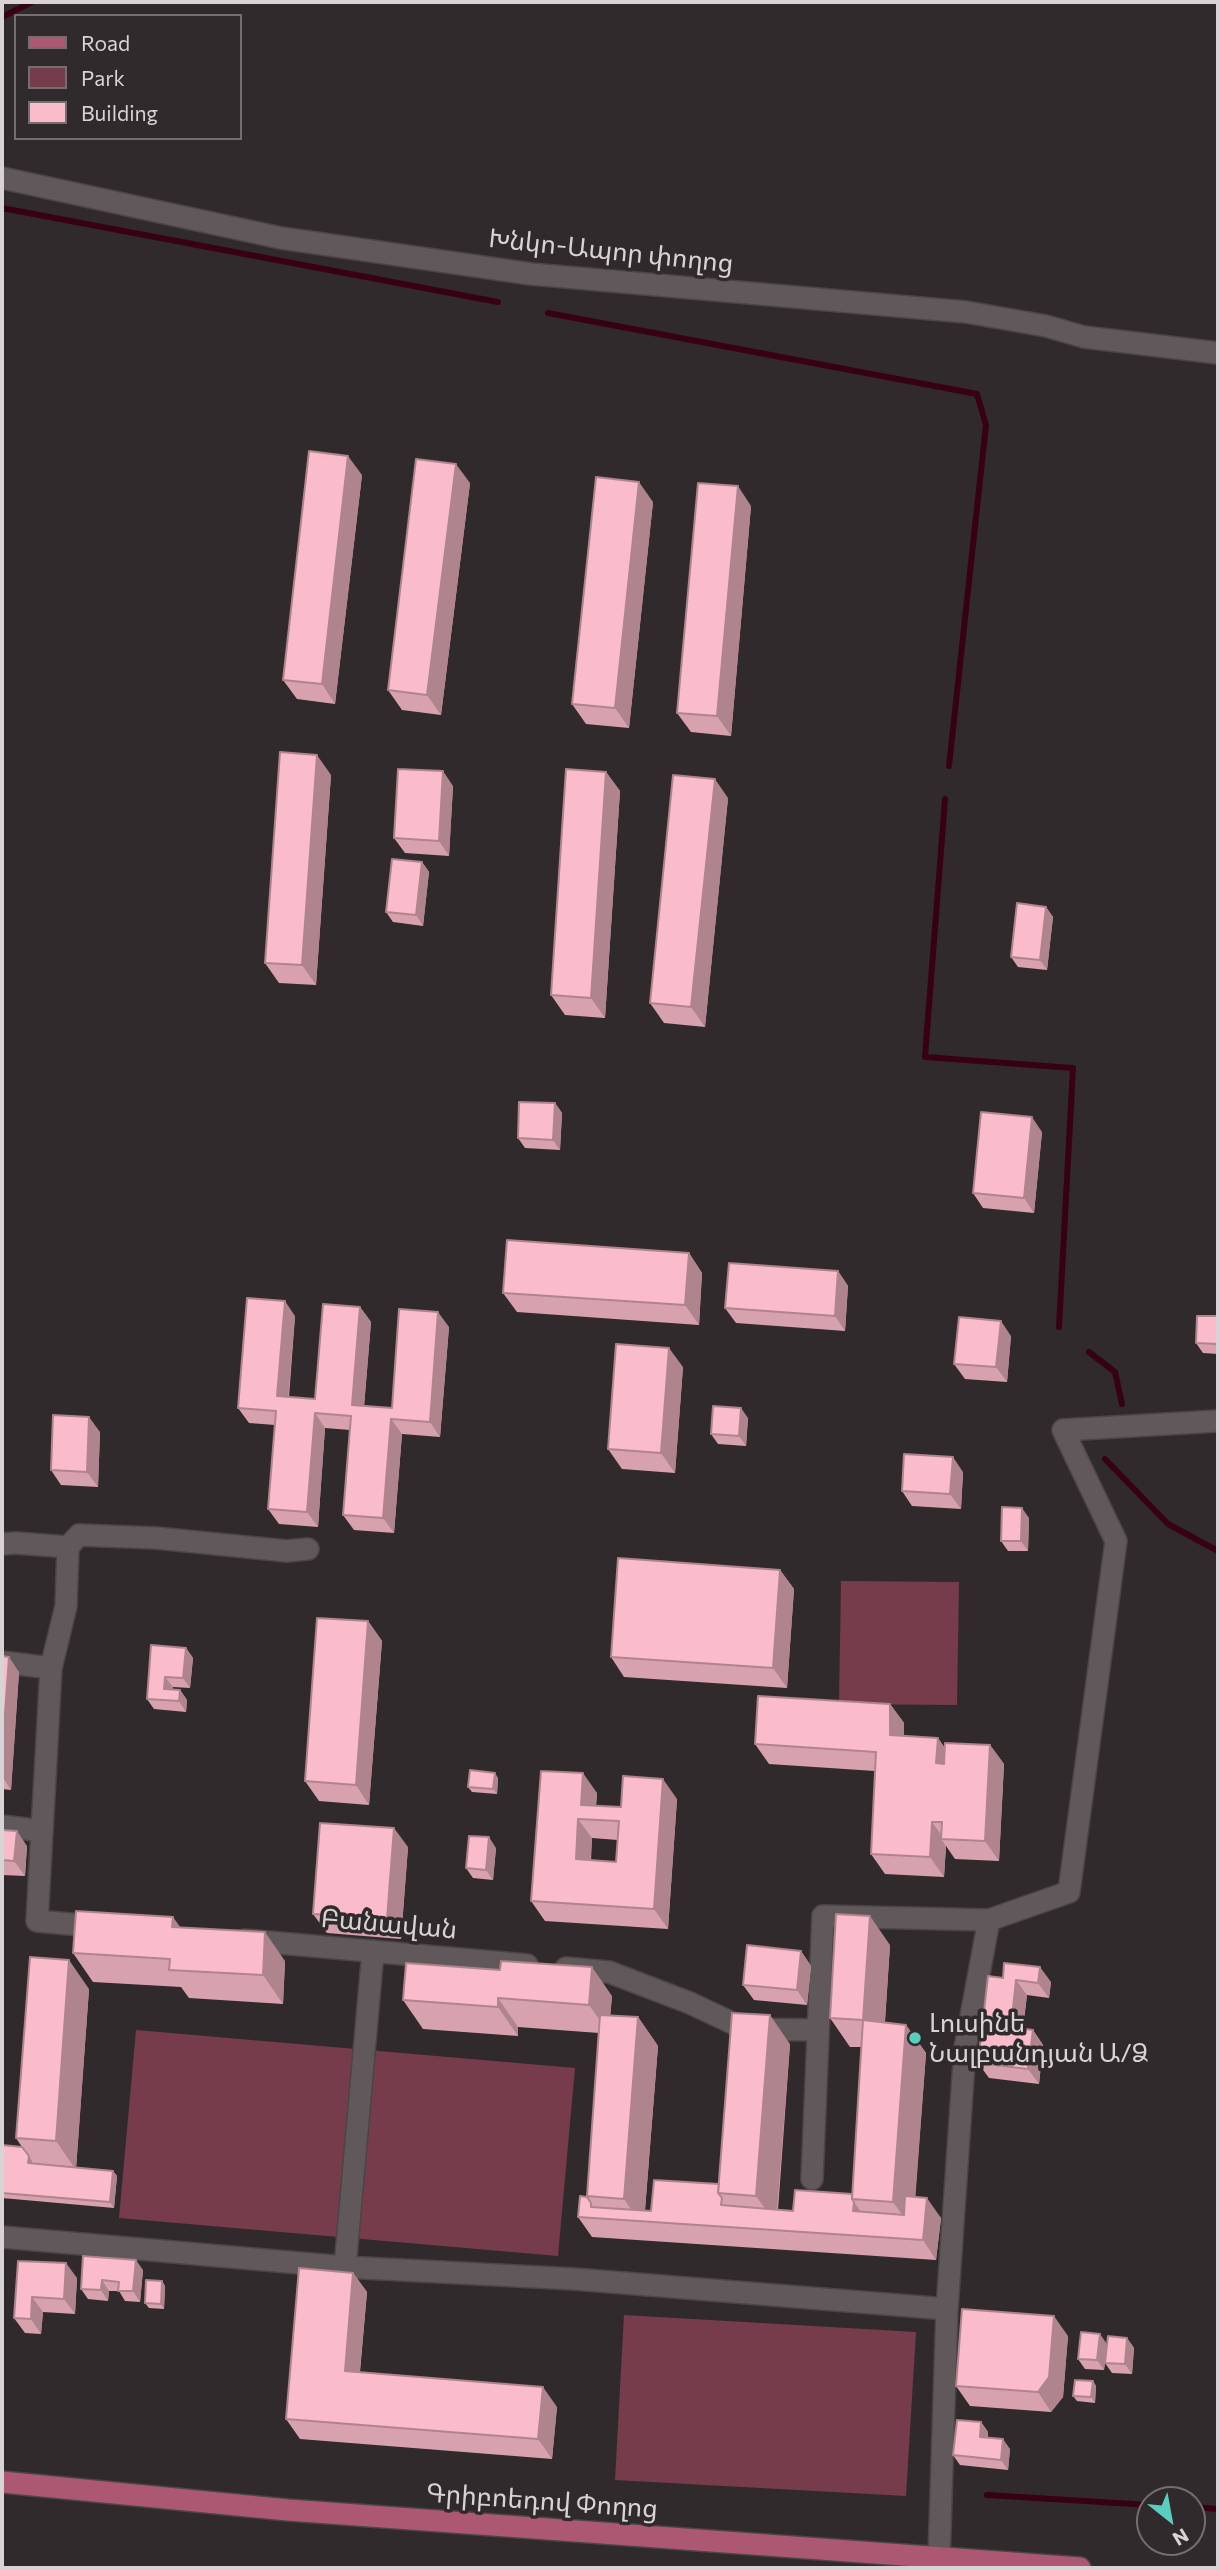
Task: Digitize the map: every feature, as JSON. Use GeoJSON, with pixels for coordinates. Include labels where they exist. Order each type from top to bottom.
{"type":"FeatureCollection","features":[{"type":"Feature","properties":{"kind":"main road","name":"Գրիբոեդով Փողոց"},"geometry":{"type":"LineString","coordinates":[[2,2482],[288,2510],[1080,2568]]}},
{"type":"Feature","properties":{"kind":"street","name":"Խնկո-Ապոր փողոց"},"geometry":{"type":"LineString","coordinates":[[2,178],[281,238],[531,274],[966,312],[1046,326],[1084,337],[1218,353]]}},
{"type":"Feature","properties":{"kind":"street"},"geometry":{"type":"LineString","coordinates":[[812,2179],[823,1916],[989,1920],[1069,1892],[1116,1541],[1063,1430],[1218,1422]]}},
{"type":"Feature","properties":{"kind":"street"},"geometry":{"type":"LineString","coordinates":[[117,1928],[37,1921],[51,1668],[65,1606],[68,1547],[79,1535],[156,1538],[287,1551],[308,1549]]}},
{"type":"Feature","properties":{"kind":"street"},"geometry":{"type":"LineString","coordinates":[[2,1544],[68,1547]]}},
{"type":"Feature","properties":{"kind":"street"},"geometry":{"type":"LineString","coordinates":[[2,1662],[51,1668]]}},
{"type":"Feature","properties":{"kind":"street"},"geometry":{"type":"LineString","coordinates":[[2,1826],[42,1831]]}},
{"type":"Feature","properties":{"kind":"street"},"geometry":{"type":"LineString","coordinates":[[939,2559],[947,2309],[965,2048],[989,1920]]}},
{"type":"Feature","properties":{"kind":"street","name":"Բանավան"},"geometry":{"type":"LineString","coordinates":[[225,1938],[609,1972],[690,2003],[745,2029],[817,2030]]}},
{"type":"Feature","properties":{"kind":"street"},"geometry":{"type":"LineString","coordinates":[[345,2267],[373,1951]]}},
{"type":"Feature","properties":{"kind":"street"},"geometry":{"type":"LineString","coordinates":[[2,2237],[345,2267],[574,2280],[947,2309]]}},
{"type":"Feature","properties":{"kind":"green space"},"geometry":{"type":"Polygon","coordinates":[[[841,1581],[959,1582],[957,1705],[839,1704],[841,1581]]]}},
{"type":"Feature","properties":{"kind":"green space"},"geometry":{"type":"Polygon","coordinates":[[[136,2030],[575,2068],[558,2256],[119,2218],[136,2030]]]}},
{"type":"Feature","properties":{"kind":"green space"},"geometry":{"type":"Polygon","coordinates":[[[624,2315],[916,2332],[906,2496],[615,2480],[624,2315]]]}},
{"type":"Feature","properties":{"kind":"building"},"geometry":{"type":"Polygon","coordinates":[[[309,451],[348,456],[322,684],[283,680],[309,451]]]}},
{"type":"Feature","properties":{"kind":"building"},"geometry":{"type":"Polygon","coordinates":[[[416,459],[456,464],[427,695],[388,690],[416,459]]]}},
{"type":"Feature","properties":{"kind":"building"},"geometry":{"type":"Polygon","coordinates":[[[596,477],[639,482],[615,708],[572,704],[596,477]]]}},
{"type":"Feature","properties":{"kind":"building"},"geometry":{"type":"Polygon","coordinates":[[[698,483],[738,486],[717,716],[677,713],[698,483]]]}},
{"type":"Feature","properties":{"kind":"building"},"geometry":{"type":"Polygon","coordinates":[[[280,752],[317,755],[302,965],[265,963],[280,752]]]}},
{"type":"Feature","properties":{"kind":"building"},"geometry":{"type":"Polygon","coordinates":[[[398,769],[443,771],[439,841],[394,838],[398,769]]]}},
{"type":"Feature","properties":{"kind":"building"},"geometry":{"type":"Polygon","coordinates":[[[566,769],[606,772],[591,998],[551,995],[566,769]]]}},
{"type":"Feature","properties":{"kind":"building"},"geometry":{"type":"Polygon","coordinates":[[[673,775],[715,779],[691,1007],[650,1003],[673,775]]]}},
{"type":"Feature","properties":{"kind":"building"},"geometry":{"type":"Polygon","coordinates":[[[392,859],[422,862],[416,915],[386,912],[392,859]]]}},
{"type":"Feature","properties":{"kind":"building"},"geometry":{"type":"Polygon","coordinates":[[[1017,903],[1046,907],[1040,960],[1011,957],[1017,903]]]}},
{"type":"Feature","properties":{"kind":"building"},"geometry":{"type":"Polygon","coordinates":[[[519,1102],[555,1103],[553,1140],[518,1138],[519,1102]]]}},
{"type":"Feature","properties":{"kind":"building"},"geometry":{"type":"Polygon","coordinates":[[[981,1112],[1032,1117],[1024,1198],[973,1193],[981,1112]]]}},
{"type":"Feature","properties":{"kind":"building"},"geometry":{"type":"Polygon","coordinates":[[[507,1240],[689,1253],[685,1305],[503,1293],[507,1240]]]}},
{"type":"Feature","properties":{"kind":"building"},"geometry":{"type":"Polygon","coordinates":[[[729,1263],[838,1271],[835,1316],[725,1308],[729,1263]]]}},
{"type":"Feature","properties":{"kind":"building"},"geometry":{"type":"Polygon","coordinates":[[[247,1298],[285,1301],[277,1396],[315,1399],[323,1304],[360,1307],[352,1405],[392,1408],[399,1309],[438,1312],[430,1422],[391,1419],[383,1518],[343,1515],[351,1416],[315,1413],[307,1512],[268,1509],[276,1411],[238,1408],[247,1298]]]}},
{"type":"Feature","properties":{"kind":"building"},"geometry":{"type":"Polygon","coordinates":[[[1197,1316],[1218,1316],[1218,1344],[1196,1343],[1197,1316]]]}},
{"type":"Feature","properties":{"kind":"building"},"geometry":{"type":"Polygon","coordinates":[[[959,1317],[1001,1321],[996,1367],[954,1364],[959,1317]]]}},
{"type":"Feature","properties":{"kind":"building"},"geometry":{"type":"Polygon","coordinates":[[[616,1344],[669,1348],[661,1453],[608,1449],[616,1344]]]}},
{"type":"Feature","properties":{"kind":"building"},"geometry":{"type":"Polygon","coordinates":[[[713,1406],[741,1408],[739,1436],[711,1434],[713,1406]]]}},
{"type":"Feature","properties":{"kind":"building"},"geometry":{"type":"Polygon","coordinates":[[[53,1415],[89,1417],[87,1472],[51,1470],[53,1415]]]}},
{"type":"Feature","properties":{"kind":"building"},"geometry":{"type":"Polygon","coordinates":[[[904,1454],[953,1457],[950,1494],[902,1491],[904,1454]]]}},
{"type":"Feature","properties":{"kind":"building"},"geometry":{"type":"Polygon","coordinates":[[[1002,1507],[1022,1508],[1021,1541],[1001,1541],[1002,1507]]]}},
{"type":"Feature","properties":{"kind":"building"},"geometry":{"type":"Polygon","coordinates":[[[618,1558],[780,1570],[773,1668],[611,1657],[618,1558]]]}},
{"type":"Feature","properties":{"kind":"building"},"geometry":{"type":"Polygon","coordinates":[[[317,1618],[368,1621],[356,1785],[305,1781],[317,1618]]]}},
{"type":"Feature","properties":{"kind":"building"},"geometry":{"type":"Polygon","coordinates":[[[151,1645],[186,1648],[183,1678],[165,1677],[164,1689],[180,1690],[179,1701],[147,1699],[151,1645]]]}},
{"type":"Feature","properties":{"kind":"building"},"geometry":{"type":"Polygon","coordinates":[[[2,1656],[9,1657],[2,1756],[2,1656]]]}},
{"type":"Feature","properties":{"kind":"building"},"geometry":{"type":"Polygon","coordinates":[[[758,1696],[890,1704],[890,1735],[938,1738],[936,1763],[944,1764],[945,1743],[990,1745],[985,1841],[941,1839],[942,1822],[932,1822],[930,1857],[871,1854],[876,1752],[755,1744],[758,1696]]]}},
{"type":"Feature","properties":{"kind":"building"},"geometry":{"type":"Polygon","coordinates":[[[470,1770],[495,1773],[493,1789],[468,1787],[470,1770]]]}},
{"type":"Feature","properties":{"kind":"building"},"geometry":{"type":"Polygon","coordinates":[[[541,1771],[583,1773],[581,1805],[621,1807],[623,1776],[663,1779],[654,1909],[531,1901],[541,1771]],[[578,1819],[576,1859],[616,1862],[619,1821],[578,1819]]]}},
{"type":"Feature","properties":{"kind":"building"},"geometry":{"type":"Polygon","coordinates":[[[320,1823],[394,1828],[387,1919],[313,1914],[320,1823]]]}},
{"type":"Feature","properties":{"kind":"building"},"geometry":{"type":"Polygon","coordinates":[[[2,1830],[17,1831],[14,1861],[2,1860],[2,1830]]]}},
{"type":"Feature","properties":{"kind":"building"},"geometry":{"type":"Polygon","coordinates":[[[469,1836],[489,1837],[486,1870],[466,1868],[469,1836]]]}},
{"type":"Feature","properties":{"kind":"building"},"geometry":{"type":"Polygon","coordinates":[[[76,1911],[173,1917],[172,1927],[265,1932],[263,1975],[169,1970],[170,1959],[73,1953],[76,1911]]]}},
{"type":"Feature","properties":{"kind":"building"},"geometry":{"type":"Polygon","coordinates":[[[836,1914],[870,1916],[863,2020],[830,2018],[836,1914]]]}},
{"type":"Feature","properties":{"kind":"building"},"geometry":{"type":"Polygon","coordinates":[[[747,1945],[801,1951],[797,1990],[743,1985],[747,1945]]]}},
{"type":"Feature","properties":{"kind":"building"},"geometry":{"type":"Polygon","coordinates":[[[30,1957],[69,1960],[56,2141],[16,2138],[30,1957]]]}},
{"type":"Feature","properties":{"kind":"building"},"geometry":{"type":"Polygon","coordinates":[[[501,1961],[592,1967],[589,2005],[498,1998],[498,2007],[403,2000],[406,1963],[500,1970],[501,1961]]]}},
{"type":"Feature","properties":{"kind":"building"},"geometry":{"type":"Polygon","coordinates":[[[1004,1963],[1040,1967],[1038,1983],[1016,1980],[1011,2027],[1033,2030],[1028,2069],[978,2063],[988,1976],[1003,1978],[1004,1963]]]}},
{"type":"Feature","properties":{"kind":"building"},"geometry":{"type":"Polygon","coordinates":[[[732,2013],[770,2015],[756,2196],[718,2193],[732,2013]]]}},
{"type":"Feature","properties":{"kind":"building"},"geometry":{"type":"Polygon","coordinates":[[[600,2015],[638,2017],[624,2199],[587,2196],[600,2015]]]}},
{"type":"Feature","properties":{"kind":"building"},"geometry":{"type":"Polygon","coordinates":[[[863,2020],[906,2025],[893,2202],[852,2199],[863,2020]]]}},
{"type":"Feature","properties":{"kind":"building"},"geometry":{"type":"Polygon","coordinates":[[[2,2145],[22,2147],[29,2156],[28,2163],[113,2171],[110,2202],[2,2193],[2,2145]]]}},
{"type":"Feature","properties":{"kind":"building"},"geometry":{"type":"Polygon","coordinates":[[[654,2180],[719,2184],[721,2205],[793,2211],[795,2190],[852,2194],[853,2211],[904,2215],[905,2196],[927,2198],[923,2240],[578,2217],[580,2196],[587,2197],[591,2207],[651,2211],[654,2180]]]}},
{"type":"Feature","properties":{"kind":"building"},"geometry":{"type":"Polygon","coordinates":[[[83,2256],[136,2260],[133,2291],[118,2291],[119,2282],[102,2280],[101,2290],[81,2289],[83,2256]]]}},
{"type":"Feature","properties":{"kind":"building"},"geometry":{"type":"Polygon","coordinates":[[[18,2261],[66,2263],[64,2299],[32,2297],[31,2319],[14,2318],[18,2261]]]}},
{"type":"Feature","properties":{"kind":"building"},"geometry":{"type":"Polygon","coordinates":[[[299,2268],[353,2273],[345,2371],[543,2387],[538,2439],[286,2419],[299,2268]]]}},
{"type":"Feature","properties":{"kind":"building"},"geometry":{"type":"Polygon","coordinates":[[[146,2280],[162,2281],[161,2304],[145,2303],[146,2280]]]}},
{"type":"Feature","properties":{"kind":"building"},"geometry":{"type":"Polygon","coordinates":[[[962,2309],[1054,2316],[1049,2377],[1038,2392],[956,2386],[962,2309]]]}},
{"type":"Feature","properties":{"kind":"building"},"geometry":{"type":"Polygon","coordinates":[[[1081,2332],[1100,2334],[1097,2360],[1078,2359],[1081,2332]]]}},
{"type":"Feature","properties":{"kind":"building"},"geometry":{"type":"Polygon","coordinates":[[[1108,2336],[1127,2338],[1125,2364],[1105,2363],[1108,2336]]]}},
{"type":"Feature","properties":{"kind":"building"},"geometry":{"type":"Polygon","coordinates":[[[1075,2380],[1093,2381],[1091,2397],[1073,2396],[1075,2380]]]}},
{"type":"Feature","properties":{"kind":"building"},"geometry":{"type":"Polygon","coordinates":[[[957,2420],[981,2422],[980,2437],[1003,2439],[1001,2460],[953,2455],[957,2420]]]}},
{"type":"Feature","properties":{"kind":"waterway"},"geometry":{"type":"LineString","coordinates":[[2,17],[32,2]]}},
{"type":"Feature","properties":{"kind":"waterway"},"geometry":{"type":"LineString","coordinates":[[2,208],[498,302]]}},
{"type":"Feature","properties":{"kind":"waterway"},"geometry":{"type":"LineString","coordinates":[[548,313],[977,394],[986,425],[949,766]]}},
{"type":"Feature","properties":{"kind":"waterway"},"geometry":{"type":"LineString","coordinates":[[945,799],[925,1057],[1073,1068],[1059,1327]]}},
{"type":"Feature","properties":{"kind":"waterway"},"geometry":{"type":"LineString","coordinates":[[1089,1352],[1115,1372],[1122,1404]]}},
{"type":"Feature","properties":{"kind":"waterway"},"geometry":{"type":"LineString","coordinates":[[1105,1459],[1168,1524],[1218,1551]]}},
{"type":"Feature","properties":{"kind":"waterway"},"geometry":{"type":"LineString","coordinates":[[987,2495],[1136,2504]]}},
{"type":"Feature","properties":{"kind":"waterway"},"geometry":{"type":"LineString","coordinates":[[1206,2508],[1218,2509]]}},
{"type":"Feature","properties":{"kind":"place","name":"Լուսինե Նալբանդյան Ա/Ձ"},"geometry":{"type":"Point","coordinates":[915,2038]}}]}
